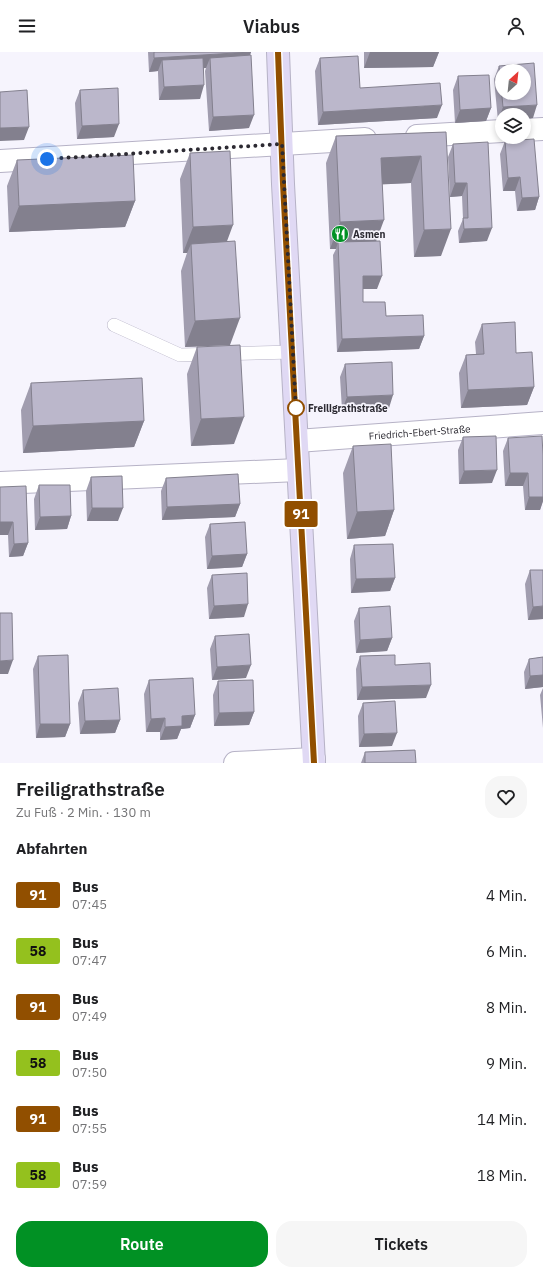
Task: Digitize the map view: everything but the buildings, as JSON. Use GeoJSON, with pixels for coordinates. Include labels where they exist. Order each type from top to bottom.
{"type":"FeatureCollection","features":[{"type":"Feature","properties":{"kind":"main road"},"geometry":{"type":"LineString","coordinates":[[278,52],[298,470],[314,761]]}},
{"type":"Feature","properties":{"kind":"street"},"geometry":{"type":"LineString","coordinates":[[531,130],[543,129]]}},
{"type":"Feature","properties":{"kind":"street"},"geometry":{"type":"LineString","coordinates":[[0,161],[495,131]]}},
{"type":"Feature","properties":{"kind":"street","name":"Friedrich-Ebert-Straße"},"geometry":{"type":"LineString","coordinates":[[297,441],[543,424]]}},
{"type":"Feature","properties":{"kind":"street"},"geometry":{"type":"LineString","coordinates":[[0,483],[298,470]]}},
{"type":"Feature","properties":{"kind":"street"},"geometry":{"type":"LineString","coordinates":[[235,763],[314,761]]}},
{"type":"Feature","properties":{"kind":"lane"},"geometry":{"type":"LineString","coordinates":[[114,325],[180,355],[293,352]]}},
{"type":"Feature","properties":{"kind":"bus line","name":"91"},"geometry":{"type":"LineString","coordinates":[[278,52],[283,184],[314,763]]}},
{"type":"Feature","properties":{"kind":"place","name":"Asmen"},"geometry":{"type":"Point","coordinates":[340,234]}},
{"type":"Feature","properties":{"kind":"place","name":"Freiligrathstraße"},"geometry":{"type":"Point","coordinates":[296,408]}},
{"type":"Feature","properties":{"kind":"route"},"geometry":{"type":"LineString","coordinates":[[47,159],[282,144],[296,411],[296,408]]}}]}
